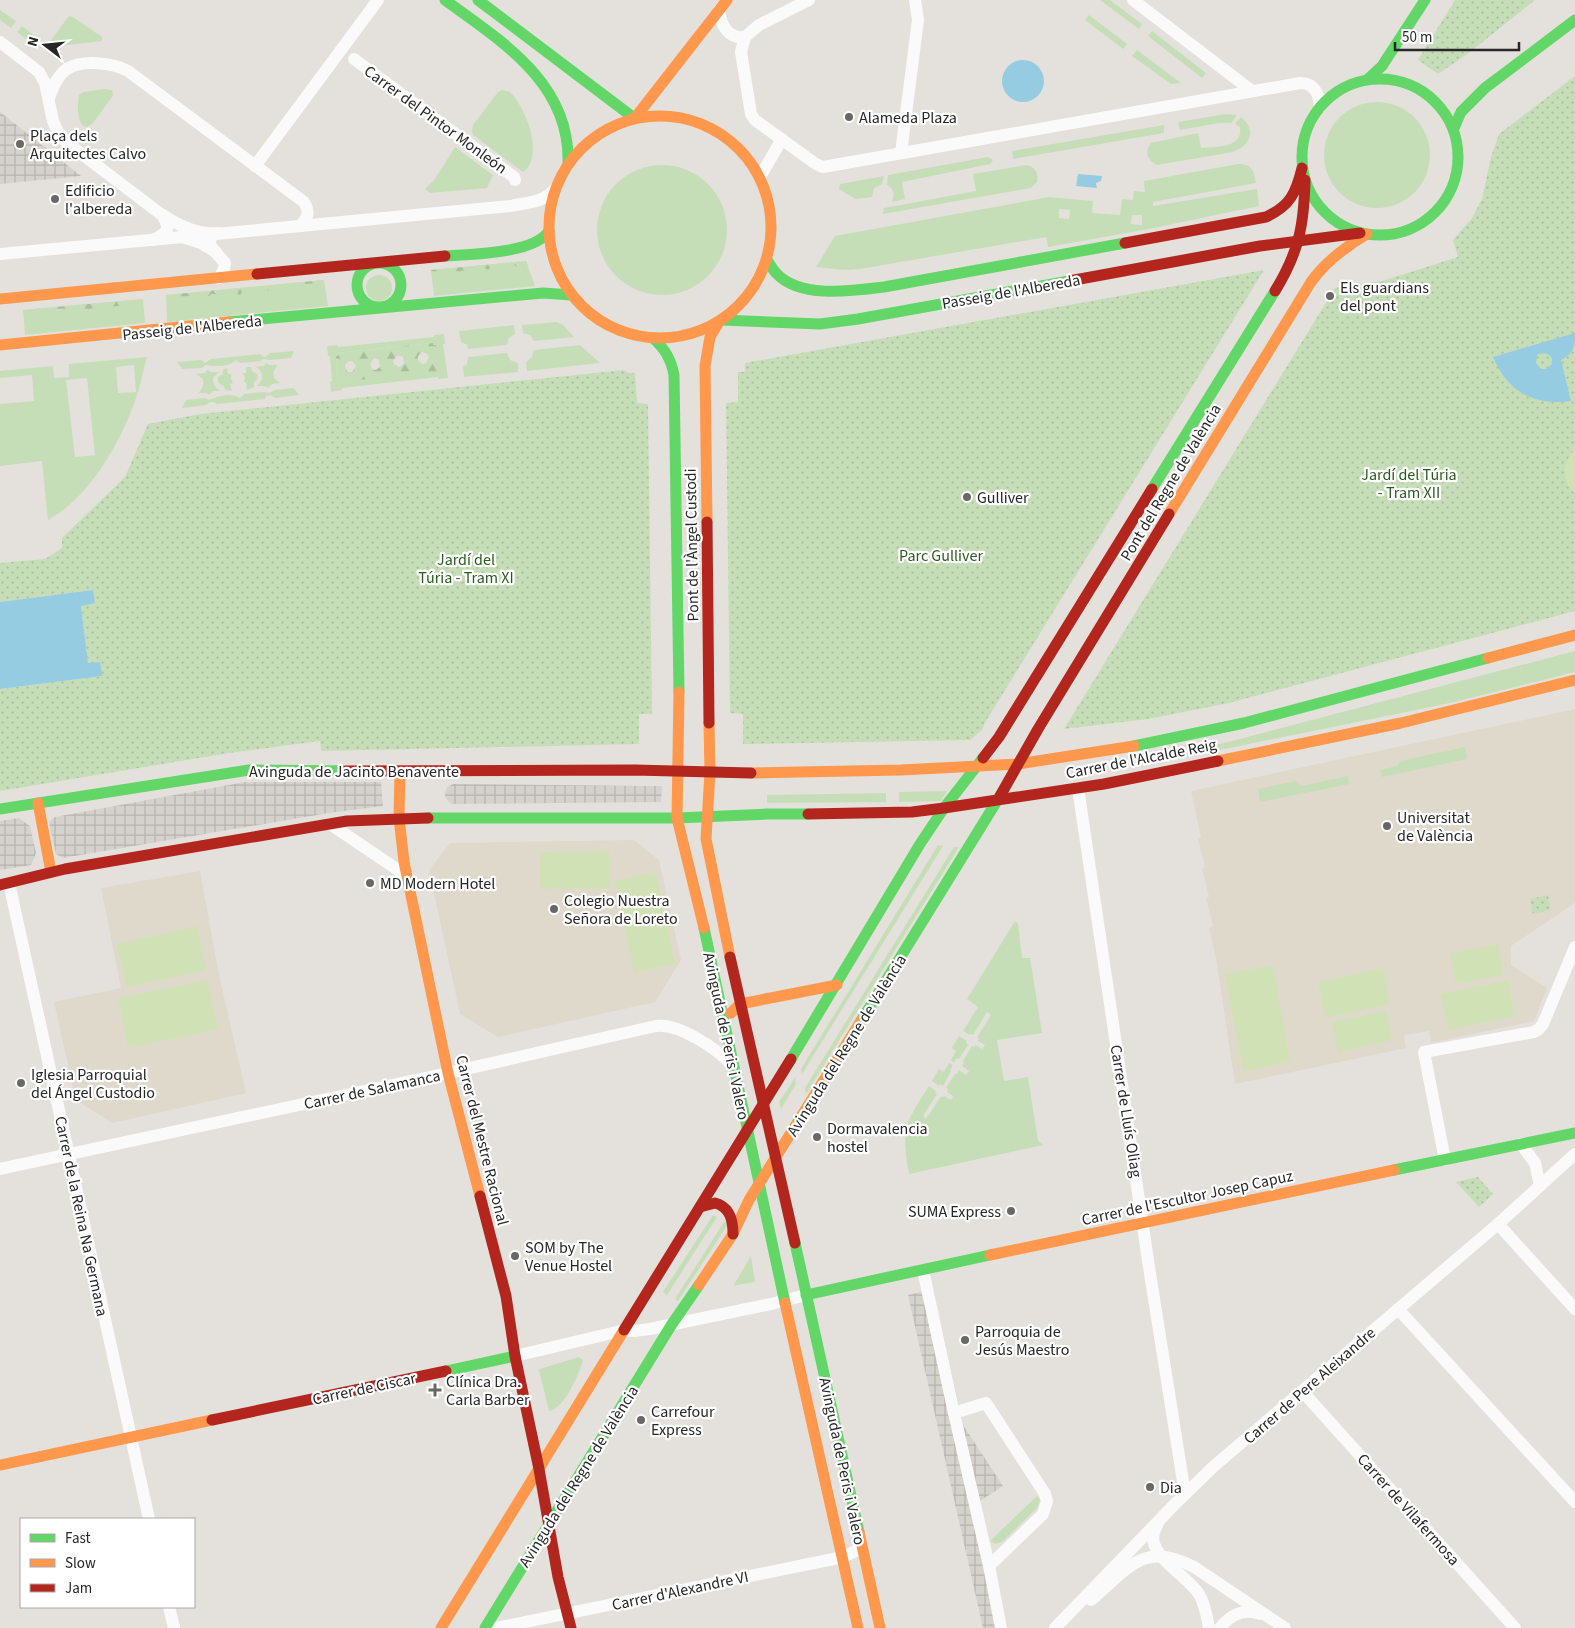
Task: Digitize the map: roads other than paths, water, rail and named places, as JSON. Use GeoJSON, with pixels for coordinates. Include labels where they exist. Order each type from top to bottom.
{"type":"FeatureCollection","features":[{"type":"Feature","properties":{"kind":"main road"},"geometry":{"type":"LineString","coordinates":[[446,0],[511,49],[542,83],[560,113],[565,128],[568,138],[568,164]]}},
{"type":"Feature","properties":{"kind":"main road"},"geometry":{"type":"LineString","coordinates":[[478,0],[635,118]]}},
{"type":"Feature","properties":{"kind":"main road"},"geometry":{"type":"LineString","coordinates":[[1368,79],[1382,66],[1424,0]]}},
{"type":"Feature","properties":{"kind":"main road"},"geometry":{"type":"LineString","coordinates":[[635,118],[723,5]]}},
{"type":"Feature","properties":{"kind":"main road"},"geometry":{"type":"LineString","coordinates":[[1454,128],[1461,112],[1485,88],[1575,20]]}},
{"type":"Feature","properties":{"kind":"main road"},"geometry":{"type":"LineString","coordinates":[[1382,78],[1400,81],[1418,88],[1434,100],[1454,128],[1458,154],[1455,177],[1446,198],[1431,216],[1411,228],[1390,234],[1364,233],[1342,225],[1326,214],[1313,198],[1302,168],[1303,142],[1307,129],[1320,107],[1339,90],[1353,83],[1368,79],[1382,78]]}},
{"type":"Feature","properties":{"kind":"main road"},"geometry":{"type":"LineString","coordinates":[[654,115],[677,116],[711,127],[740,148],[760,177],[770,210],[770,246],[757,283],[735,310],[721,321],[691,334],[653,338],[627,334],[610,327],[593,316],[572,295],[559,274],[552,253],[549,215],[556,188],[568,164],[580,149],[608,128],[635,118],[654,115]]}},
{"type":"Feature","properties":{"kind":"main road","name":"Passeig de l'Albereda"},"geometry":{"type":"LineString","coordinates":[[766,260],[776,276],[793,285],[813,290],[840,292],[884,288],[1266,217],[1278,213],[1290,201],[1298,186],[1302,168]]}},
{"type":"Feature","properties":{"kind":"main road"},"geometry":{"type":"LineString","coordinates":[[1299,242],[1304,214],[1305,180]]}},
{"type":"Feature","properties":{"kind":"main road"},"geometry":{"type":"LineString","coordinates":[[0,299],[526,247],[544,238],[549,231]]}},
{"type":"Feature","properties":{"kind":"main road","name":"Passeig de l'Albereda"},"geometry":{"type":"LineString","coordinates":[[721,321],[820,324],[858,319],[1260,246],[1364,233]]}},
{"type":"Feature","properties":{"kind":"main road","name":"Pont del Regne de València"},"geometry":{"type":"LineString","coordinates":[[1018,764],[1311,282],[1332,257],[1364,233]]}},
{"type":"Feature","properties":{"kind":"main road","name":"Pont del Regne de València"},"geometry":{"type":"LineString","coordinates":[[975,767],[1001,733],[1285,275],[1299,242]]}},
{"type":"Feature","properties":{"kind":"main road"},"geometry":{"type":"LineString","coordinates":[[378,262],[392,266],[401,278],[400,293],[391,304],[384,307]]}},
{"type":"Feature","properties":{"kind":"main road","name":"Passeig de l'Albereda"},"geometry":{"type":"LineString","coordinates":[[378,262],[371,264],[360,273],[357,288],[363,301],[369,305],[384,307]]}},
{"type":"Feature","properties":{"kind":"main road","name":"Passeig de l'Albereda"},"geometry":{"type":"LineString","coordinates":[[0,345],[543,293],[572,295]]}},
{"type":"Feature","properties":{"kind":"main road","name":"Pont de l'Àngel Custodi"},"geometry":{"type":"LineString","coordinates":[[710,772],[705,359],[710,337],[721,321]]}},
{"type":"Feature","properties":{"kind":"main road","name":"Pont de l'Àngel Custodi"},"geometry":{"type":"LineString","coordinates":[[653,338],[672,362],[678,714],[677,770]]}},
{"type":"Feature","properties":{"kind":"main road","name":"Carrer de l'Alcalde Reig"},"geometry":{"type":"LineString","coordinates":[[710,772],[762,773],[975,767],[1018,764],[1113,750],[1244,723],[1575,635]]}},
{"type":"Feature","properties":{"kind":"main road","name":"Carrer de l'Alcalde Reig"},"geometry":{"type":"LineString","coordinates":[[707,817],[766,814],[912,812],[1078,788],[1401,723],[1575,680]]}},
{"type":"Feature","properties":{"kind":"main road","name":"Pont del Regne de València"},"geometry":{"type":"LineString","coordinates":[[996,765],[1001,733]]}},
{"type":"Feature","properties":{"kind":"main road","name":"Avinguda del Regne de València"},"geometry":{"type":"LineString","coordinates":[[485,1628],[672,1324],[733,1234],[749,1200],[998,800],[1018,764]]}},
{"type":"Feature","properties":{"kind":"main road"},"geometry":{"type":"LineString","coordinates":[[996,765],[1000,780],[1006,786],[1025,796]]}},
{"type":"Feature","properties":{"kind":"main road"},"geometry":{"type":"LineString","coordinates":[[441,1628],[837,985],[920,844],[975,767]]}},
{"type":"Feature","properties":{"kind":"main road","name":"Avinguda de Jacinto Benavente"},"geometry":{"type":"LineString","coordinates":[[0,810],[249,770],[677,770],[710,772]]}},
{"type":"Feature","properties":{"kind":"main road","name":"Avinguda de Peris i Valero"},"geometry":{"type":"LineString","coordinates":[[677,770],[677,818],[712,963],[747,1132],[858,1628]]}},
{"type":"Feature","properties":{"kind":"main road","name":"Carrer del Mestre Racional"},"geometry":{"type":"LineString","coordinates":[[400,771],[399,818],[407,876],[448,1073],[506,1296],[548,1525],[571,1628]]}},
{"type":"Feature","properties":{"kind":"main road","name":"Avinguda de Peris i Valero"},"geometry":{"type":"LineString","coordinates":[[710,772],[706,838],[740,1004],[776,1157],[880,1628]]}},
{"type":"Feature","properties":{"kind":"main road"},"geometry":{"type":"LineString","coordinates":[[38,803],[51,872]]}},
{"type":"Feature","properties":{"kind":"main road"},"geometry":{"type":"LineString","coordinates":[[5,884],[51,872],[347,821],[399,818],[707,817]]}},
{"type":"Feature","properties":{"kind":"main road"},"geometry":{"type":"LineString","coordinates":[[725,1029],[731,1012],[740,1004],[837,985]]}},
{"type":"Feature","properties":{"kind":"main road","name":"Carrer de l'Escultor Josep Capuz"},"geometry":{"type":"LineString","coordinates":[[806,1295],[1142,1222],[1575,1133]]}},
{"type":"Feature","properties":{"kind":"main road"},"geometry":{"type":"LineString","coordinates":[[700,1207],[708,1203],[715,1203],[726,1208],[731,1214],[734,1223],[733,1234]]}},
{"type":"Feature","properties":{"kind":"main road","name":"Carrer de Ciscar"},"geometry":{"type":"LineString","coordinates":[[0,1466],[516,1356]]}},
{"type":"Feature","properties":{"kind":"street"},"geometry":{"type":"LineString","coordinates":[[254,166],[378,0]]}},
{"type":"Feature","properties":{"kind":"street"},"geometry":{"type":"LineString","coordinates":[[723,5],[720,21],[731,35],[738,38],[745,36],[759,25],[809,0]]}},
{"type":"Feature","properties":{"kind":"street"},"geometry":{"type":"LineString","coordinates":[[901,153],[918,20],[915,0]]}},
{"type":"Feature","properties":{"kind":"street"},"geometry":{"type":"LineString","coordinates":[[1133,0],[1252,91]]}},
{"type":"Feature","properties":{"kind":"street"},"geometry":{"type":"LineString","coordinates":[[745,36],[741,52],[751,114],[755,120],[816,164],[823,167],[1306,83],[1312,86],[1318,93],[1320,107]]}},
{"type":"Feature","properties":{"kind":"street"},"geometry":{"type":"LineString","coordinates":[[0,42],[39,72],[45,83],[53,121],[58,132],[66,142],[162,215],[178,225],[198,232],[208,234],[221,233],[511,206],[543,199],[549,196],[556,188]]}},
{"type":"Feature","properties":{"kind":"street","name":"Carrer del Pintor Monleón"},"geometry":{"type":"LineString","coordinates":[[354,59],[514,177],[515,180]]}},
{"type":"Feature","properties":{"kind":"street"},"geometry":{"type":"LineString","coordinates":[[49,98],[58,78],[68,68],[96,63],[119,66],[304,202],[308,214],[306,220],[300,226]]}},
{"type":"Feature","properties":{"kind":"street"},"geometry":{"type":"LineString","coordinates":[[760,177],[782,139]]}},
{"type":"Feature","properties":{"kind":"street"},"geometry":{"type":"LineString","coordinates":[[153,240],[164,234],[168,228],[168,224],[162,215]]}},
{"type":"Feature","properties":{"kind":"street"},"geometry":{"type":"LineString","coordinates":[[219,278],[225,263],[209,242],[212,236],[221,233]]}},
{"type":"Feature","properties":{"kind":"street"},"geometry":{"type":"LineString","coordinates":[[0,254],[187,238],[205,245],[216,252]]}},
{"type":"Feature","properties":{"kind":"street","name":"Carrer de Lluís Oliag"},"geometry":{"type":"LineString","coordinates":[[1078,788],[1142,1222],[1185,1494]]}},
{"type":"Feature","properties":{"kind":"street"},"geometry":{"type":"LineString","coordinates":[[330,824],[407,876]]}},
{"type":"Feature","properties":{"kind":"street","name":"Carrer de la Reina Na Germana"},"geometry":{"type":"LineString","coordinates":[[5,884],[68,1154],[149,1518]]}},
{"type":"Feature","properties":{"kind":"street"},"geometry":{"type":"LineString","coordinates":[[1445,1160],[1424,1052],[1534,1032],[1539,1029],[1543,1024],[1575,946]]}},
{"type":"Feature","properties":{"kind":"street","name":"Carrer de Salamanca"},"geometry":{"type":"LineString","coordinates":[[0,1169],[662,1025],[675,1027],[686,1032],[722,1055],[733,1067]]}},
{"type":"Feature","properties":{"kind":"street"},"geometry":{"type":"LineString","coordinates":[[1521,1144],[1535,1163],[1540,1186]]}},
{"type":"Feature","properties":{"kind":"street","name":"Carrer de Pere Aleixandre"},"geometry":{"type":"LineString","coordinates":[[1057,1628],[1213,1467],[1498,1224],[1575,1154]]}},
{"type":"Feature","properties":{"kind":"street"},"geometry":{"type":"LineString","coordinates":[[1498,1224],[1575,1310]]}},
{"type":"Feature","properties":{"kind":"street"},"geometry":{"type":"LineString","coordinates":[[924,1270],[1001,1628]]}},
{"type":"Feature","properties":{"kind":"street"},"geometry":{"type":"LineString","coordinates":[[625,1330],[634,1331],[672,1324],[806,1295]]}},
{"type":"Feature","properties":{"kind":"street"},"geometry":{"type":"LineString","coordinates":[[1398,1309],[1575,1502]]}},
{"type":"Feature","properties":{"kind":"street","name":"Carrer de Ciscar"},"geometry":{"type":"LineString","coordinates":[[516,1356],[625,1330]]}},
{"type":"Feature","properties":{"kind":"street","name":"Carrer de Vilafermosa"},"geometry":{"type":"LineString","coordinates":[[1302,1391],[1515,1628]]}},
{"type":"Feature","properties":{"kind":"street"},"geometry":{"type":"LineString","coordinates":[[954,1413],[986,1403],[1045,1494],[1047,1501],[1043,1514],[989,1566]]}},
{"type":"Feature","properties":{"kind":"street"},"geometry":{"type":"LineString","coordinates":[[1159,1521],[1153,1539],[1155,1547],[1160,1556],[1185,1578],[1200,1595],[1205,1607],[1209,1628]]}},
{"type":"Feature","properties":{"kind":"street","name":"Carrer d'Alexandre VI"},"geometry":{"type":"LineString","coordinates":[[496,1628],[843,1557],[862,1548]]}},
{"type":"Feature","properties":{"kind":"street"},"geometry":{"type":"LineString","coordinates":[[1057,1628],[1132,1563],[1160,1556],[1194,1566],[1285,1628]]}},
{"type":"Feature","properties":{"kind":"street"},"geometry":{"type":"LineString","coordinates":[[169,1608],[174,1628]]}},
{"type":"Feature","properties":{"kind":"street"},"geometry":{"type":"LineString","coordinates":[[1220,1628],[1225,1621],[1245,1611],[1267,1616]]}},
{"type":"Feature","properties":{"kind":"water"},"geometry":{"type":"Polygon","coordinates":[[[1023,60],[1038,66],[1044,81],[1038,96],[1023,102],[1008,96],[1002,81],[1008,66],[1023,60]]]}},
{"type":"Feature","properties":{"kind":"water"},"geometry":{"type":"Polygon","coordinates":[[[1078,174],[1102,176],[1101,181],[1096,183],[1097,188],[1076,186],[1078,174]]]}},
{"type":"Feature","properties":{"kind":"water"},"geometry":{"type":"Polygon","coordinates":[[[1575,333],[1573,349],[1569,355],[1561,360],[1571,401],[1545,401],[1523,394],[1506,379],[1493,357],[1575,333]],[[1542,353],[1537,355],[1536,363],[1541,369],[1546,369],[1552,364],[1552,358],[1548,354],[1542,353]]]}},
{"type":"Feature","properties":{"kind":"water"},"geometry":{"type":"Polygon","coordinates":[[[93,590],[95,603],[81,606],[88,663],[100,662],[102,676],[0,689],[0,602],[93,590]]]}},
{"type":"Feature","properties":{"kind":"place","name":"Alameda Plaza"},"geometry":{"type":"Point","coordinates":[849,117]}},
{"type":"Feature","properties":{"kind":"place","name":"Plaça dels Arquitectes Calvo"},"geometry":{"type":"Point","coordinates":[20,144]}},
{"type":"Feature","properties":{"kind":"place","name":"Edificio l'albereda"},"geometry":{"type":"Point","coordinates":[55,199]}},
{"type":"Feature","properties":{"kind":"place","name":"Els guardians del pont"},"geometry":{"type":"Point","coordinates":[1330,296]}},
{"type":"Feature","properties":{"kind":"place","name":"Gulliver"},"geometry":{"type":"Point","coordinates":[967,497]}},
{"type":"Feature","properties":{"kind":"place","name":"Universitat de València"},"geometry":{"type":"Point","coordinates":[1387,826]}},
{"type":"Feature","properties":{"kind":"place","name":"MD Modern Hotel"},"geometry":{"type":"Point","coordinates":[370,883]}},
{"type":"Feature","properties":{"kind":"place","name":"Colegio Nuestra Señora de Loreto"},"geometry":{"type":"Point","coordinates":[554,909]}},
{"type":"Feature","properties":{"kind":"place","name":"Iglesia Parroquial del Ángel Custodio"},"geometry":{"type":"Point","coordinates":[21,1083]}},
{"type":"Feature","properties":{"kind":"place","name":"Dormavalencia hostel"},"geometry":{"type":"Point","coordinates":[817,1137]}},
{"type":"Feature","properties":{"kind":"place","name":"SUMA Express"},"geometry":{"type":"Point","coordinates":[1011,1211]}},
{"type":"Feature","properties":{"kind":"place","name":"SOM by The Venue Hostel"},"geometry":{"type":"Point","coordinates":[515,1256]}},
{"type":"Feature","properties":{"kind":"place","name":"Parroquia de Jesús Maestro"},"geometry":{"type":"Point","coordinates":[965,1340]}},
{"type":"Feature","properties":{"kind":"place","name":"Clínica Dra. Carla Barber"},"geometry":{"type":"Point","coordinates":[435,1390]}},
{"type":"Feature","properties":{"kind":"place","name":"Carrefour Express"},"geometry":{"type":"Point","coordinates":[641,1420]}},
{"type":"Feature","properties":{"kind":"place","name":"Dia"},"geometry":{"type":"Point","coordinates":[1150,1487]}},
{"type":"Feature","properties":{"kind":"park label","name":"Jardí del Túria - Tram XII"},"geometry":{"type":"Point","coordinates":[1409,483]}},
{"type":"Feature","properties":{"kind":"park label","name":"Parc Gulliver"},"geometry":{"type":"Point","coordinates":[941,555]}},
{"type":"Feature","properties":{"kind":"park label","name":"Jardí del Túria - Tram XI"},"geometry":{"type":"Point","coordinates":[466,568]}}]}
